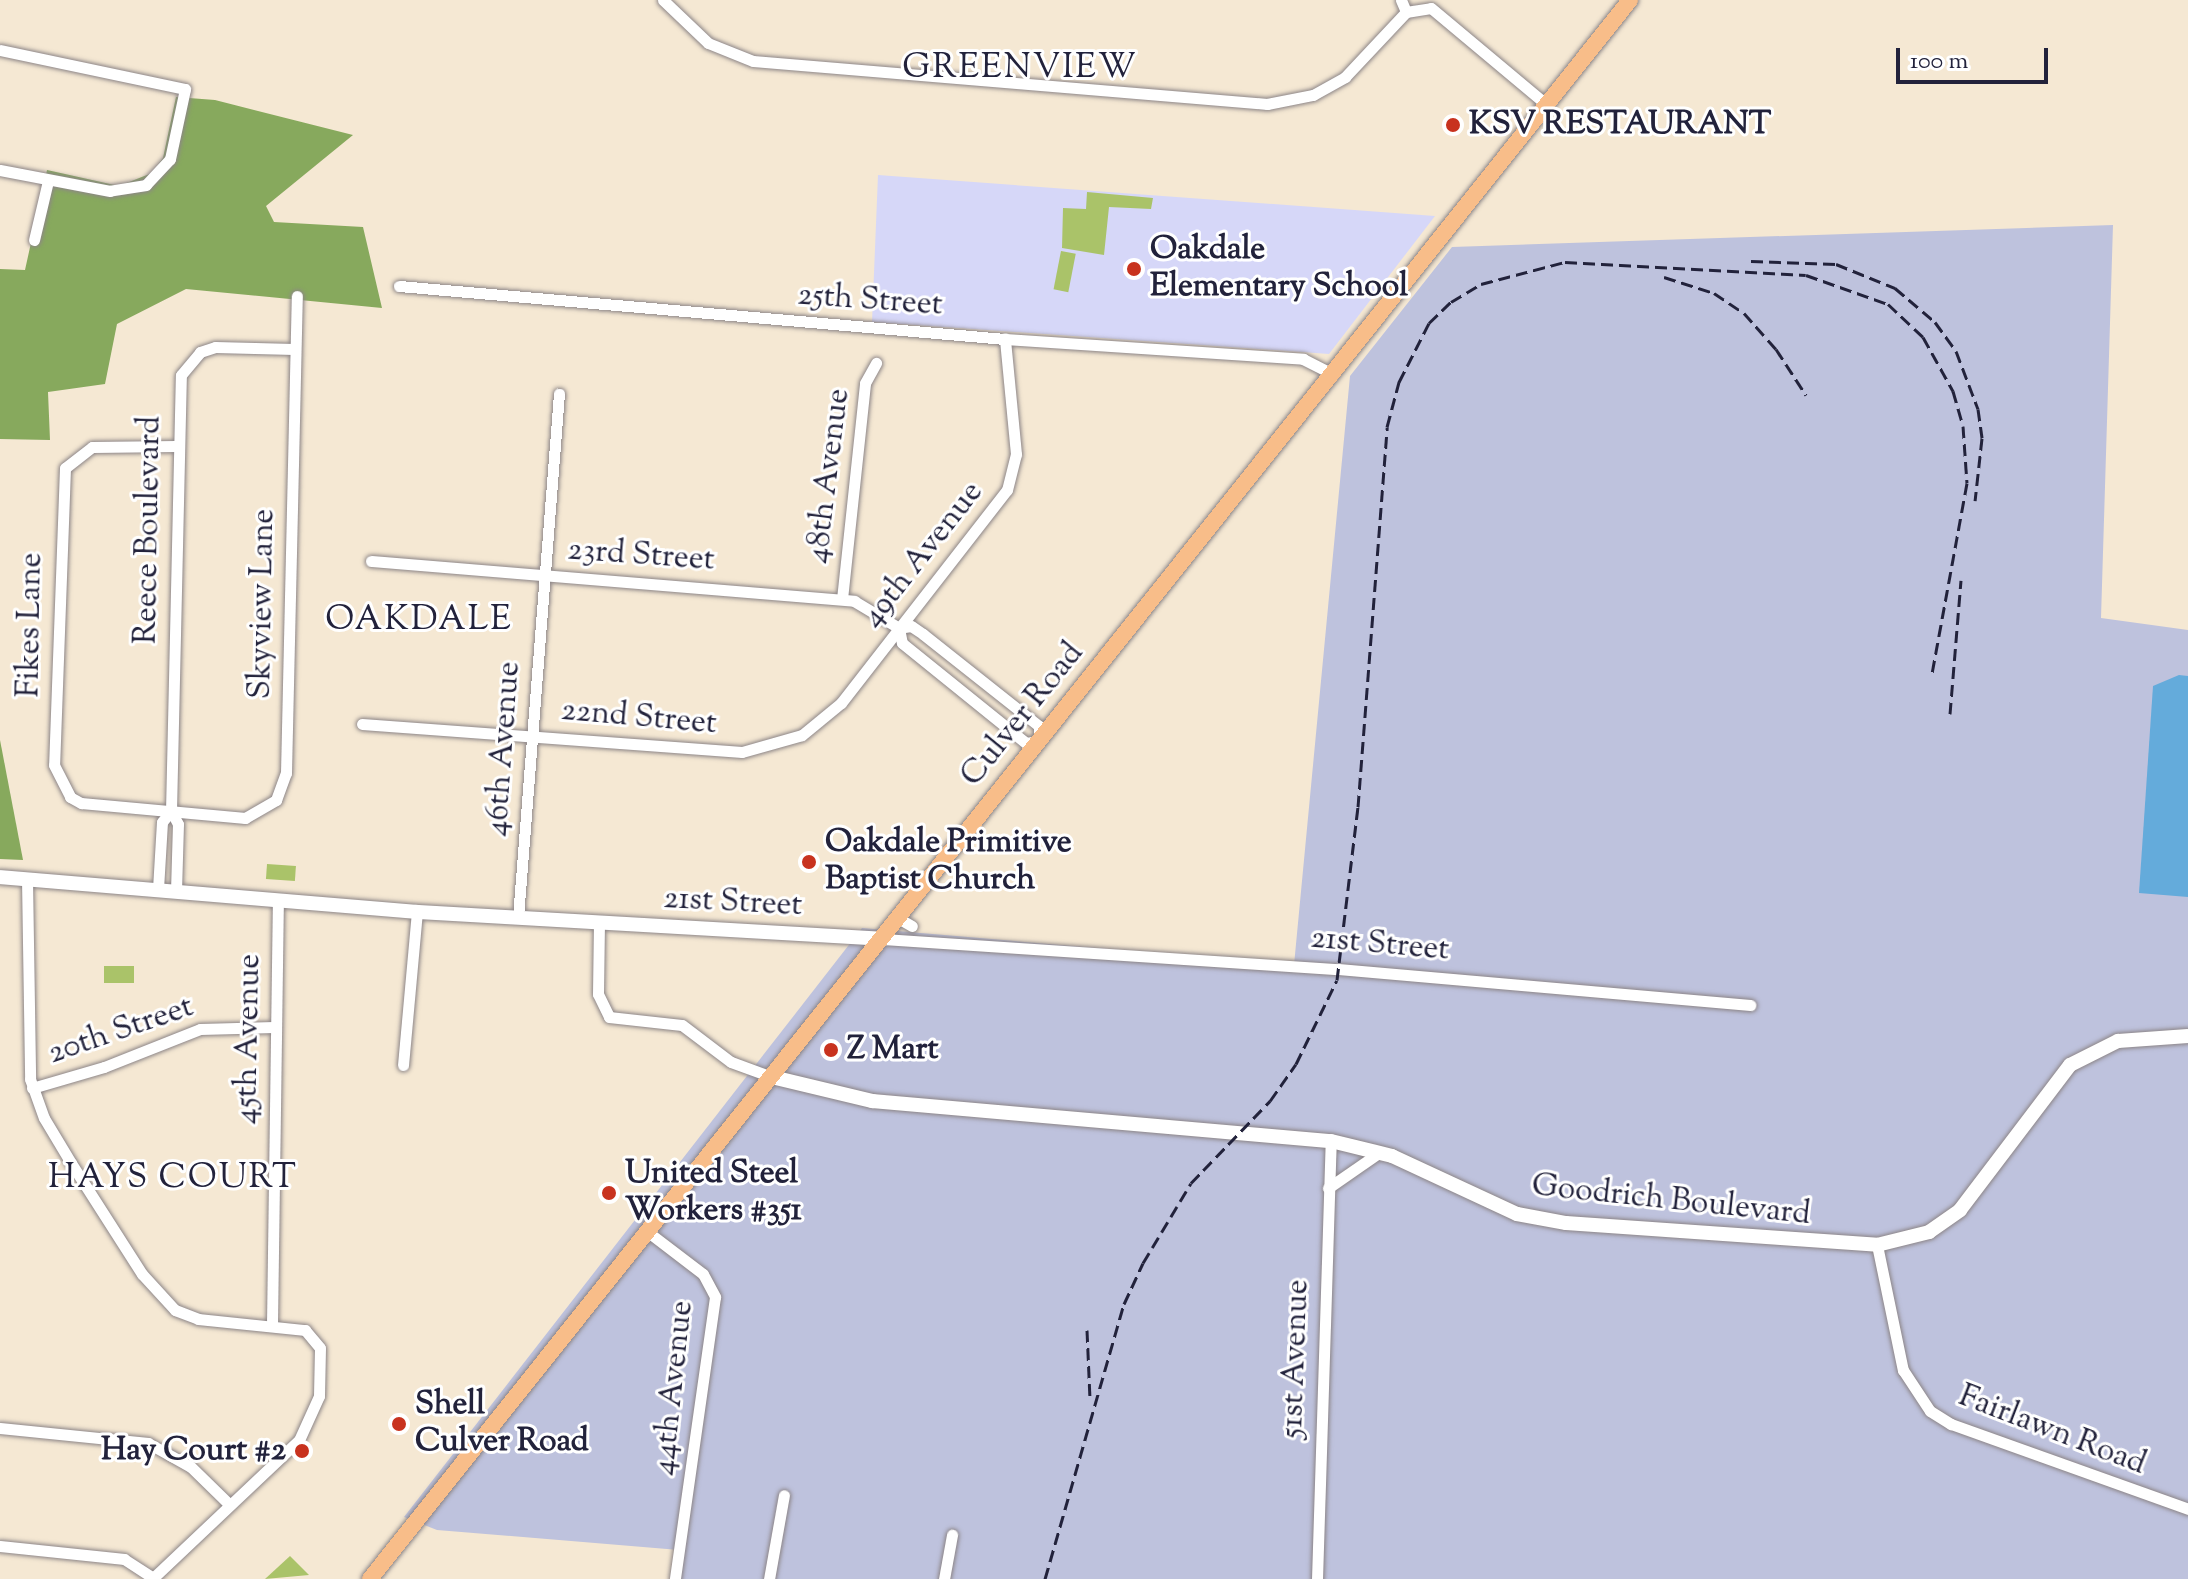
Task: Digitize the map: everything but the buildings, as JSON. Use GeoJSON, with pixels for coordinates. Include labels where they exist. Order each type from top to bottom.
{"type":"FeatureCollection","features":[{"type":"Feature","properties":{"kind":"main road","name":"Culver Road"},"geometry":{"type":"LineString","coordinates":[[370,1579],[883,939],[905,922],[1039,741],[1630,0]]}},
{"type":"Feature","properties":{"kind":"street"},"geometry":{"type":"LineString","coordinates":[[663,0],[708,43],[753,61],[1267,104],[1313,95],[1345,77],[1403,6],[1432,4],[1546,104]]}},
{"type":"Feature","properties":{"kind":"street"},"geometry":{"type":"LineString","coordinates":[[0,50],[185,89],[170,159],[156,179],[134,190],[48,181],[0,170]]}},
{"type":"Feature","properties":{"kind":"street"},"geometry":{"type":"LineString","coordinates":[[34,240],[48,181]]}},
{"type":"Feature","properties":{"kind":"street","name":"25th Street"},"geometry":{"type":"LineString","coordinates":[[399,286],[1005,339],[1303,359],[1333,374]]}},
{"type":"Feature","properties":{"kind":"street","name":"Skyview Lane"},"geometry":{"type":"LineString","coordinates":[[171,811],[245,818],[267,807],[283,786],[297,296]]}},
{"type":"Feature","properties":{"kind":"street","name":"49th Avenue"},"geometry":{"type":"LineString","coordinates":[[767,748],[823,721],[994,512],[1011,479],[1016,441],[1005,339]]}},
{"type":"Feature","properties":{"kind":"street","name":"Reece Boulevard"},"geometry":{"type":"LineString","coordinates":[[176,891],[178,824],[171,811],[176,446],[181,375],[200,352],[215,347],[294,349]]}},
{"type":"Feature","properties":{"kind":"street","name":"48th Avenue"},"geometry":{"type":"LineString","coordinates":[[842,599],[865,383],[876,363]]}},
{"type":"Feature","properties":{"kind":"street","name":"46th Avenue"},"geometry":{"type":"LineString","coordinates":[[518,917],[559,394]]}},
{"type":"Feature","properties":{"kind":"street","name":"Fikes Lane"},"geometry":{"type":"LineString","coordinates":[[171,811],[81,803],[70,797],[54,765],[65,468],[92,447],[176,446]]}},
{"type":"Feature","properties":{"kind":"street","name":"23rd Street"},"geometry":{"type":"LineString","coordinates":[[371,561],[842,599],[866,604],[899,628],[902,643],[1026,743],[1039,741],[1039,726],[923,634],[911,626],[899,628]]}},
{"type":"Feature","properties":{"kind":"street","name":"22nd Street"},"geometry":{"type":"LineString","coordinates":[[362,724],[705,751],[767,748]]}},
{"type":"Feature","properties":{"kind":"street","name":"Reece Boulevard"},"geometry":{"type":"LineString","coordinates":[[158,889],[162,822],[171,811]]}},
{"type":"Feature","properties":{"kind":"street","name":"21st Street"},"geometry":{"type":"LineString","coordinates":[[0,877],[417,912],[1338,969],[1750,1005]]}},
{"type":"Feature","properties":{"kind":"street"},"geometry":{"type":"LineString","coordinates":[[0,1546],[112,1556],[153,1578],[299,1440],[319,1396],[321,1360],[315,1337],[272,1324],[217,1322],[186,1316],[157,1294],[57,1139],[32,1088],[27,879]]}},
{"type":"Feature","properties":{"kind":"street","name":"45th Avenue"},"geometry":{"type":"LineString","coordinates":[[272,1324],[278,899]]}},
{"type":"Feature","properties":{"kind":"street"},"geometry":{"type":"LineString","coordinates":[[403,1065],[417,912]]}},
{"type":"Feature","properties":{"kind":"street"},"geometry":{"type":"LineString","coordinates":[[599,922],[598,994],[609,1017],[682,1025],[731,1062],[772,1077]]}},
{"type":"Feature","properties":{"kind":"street","name":"20th Street"},"geometry":{"type":"LineString","coordinates":[[32,1088],[104,1067],[193,1030],[274,1027]]}},
{"type":"Feature","properties":{"kind":"street","name":"Goodrich Boulevard"},"geometry":{"type":"LineString","coordinates":[[772,1077],[872,1101],[1331,1141],[1380,1152],[1480,1200],[1542,1220],[1877,1245],[1929,1232],[1960,1210],[2070,1065],[2118,1041],[2188,1036]]}},
{"type":"Feature","properties":{"kind":"street","name":"51st Avenue"},"geometry":{"type":"LineString","coordinates":[[1317,1579],[1331,1141]]}},
{"type":"Feature","properties":{"kind":"street"},"geometry":{"type":"LineString","coordinates":[[1328,1188],[1380,1152]]}},
{"type":"Feature","properties":{"kind":"street","name":"44th Avenue"},"geometry":{"type":"LineString","coordinates":[[648,1232],[703,1274],[715,1297],[675,1579]]}},
{"type":"Feature","properties":{"kind":"street","name":"Fairlawn Road"},"geometry":{"type":"LineString","coordinates":[[1877,1245],[1903,1370],[1930,1411],[1951,1424],[2188,1509]]}},
{"type":"Feature","properties":{"kind":"street"},"geometry":{"type":"LineString","coordinates":[[0,1428],[148,1443],[197,1472],[230,1505]]}},
{"type":"Feature","properties":{"kind":"street"},"geometry":{"type":"LineString","coordinates":[[769,1579],[784,1495]]}},
{"type":"Feature","properties":{"kind":"street"},"geometry":{"type":"LineString","coordinates":[[944,1579],[952,1535]]}},
{"type":"Feature","properties":{"kind":"shaded area","name":"Oakdale Elementary School"},"geometry":{"type":"Polygon","coordinates":[[[878,175],[1435,216],[1329,354],[872,322],[878,175]]]}},
{"type":"Feature","properties":{"kind":"shaded area"},"geometry":{"type":"Polygon","coordinates":[[[2113,225],[2101,618],[2188,630],[2188,1579],[675,1579],[679,1550],[437,1530],[404,1517],[862,928],[1294,965],[1350,376],[1452,247],[2113,225]]]}},
{"type":"Feature","properties":{"kind":"green space"},"geometry":{"type":"Polygon","coordinates":[[[176,97],[215,100],[353,135],[266,206],[274,222],[363,227],[382,308],[186,289],[117,324],[105,384],[48,392],[50,440],[0,439],[0,269],[25,270],[47,170],[119,186],[152,173],[163,158],[176,97]]]}},
{"type":"Feature","properties":{"kind":"green space"},"geometry":{"type":"Polygon","coordinates":[[[1087,192],[1153,198],[1151,209],[1109,207],[1104,255],[1062,248],[1063,208],[1086,209],[1087,192]]]}},
{"type":"Feature","properties":{"kind":"green space"},"geometry":{"type":"Polygon","coordinates":[[[1061,251],[1076,254],[1068,292],[1054,289],[1061,251]]]}},
{"type":"Feature","properties":{"kind":"green space"},"geometry":{"type":"Polygon","coordinates":[[[0,740],[23,860],[0,859],[0,740]]]}},
{"type":"Feature","properties":{"kind":"green space"},"geometry":{"type":"Polygon","coordinates":[[[267,864],[296,866],[295,881],[266,879],[267,864]]]}},
{"type":"Feature","properties":{"kind":"green space"},"geometry":{"type":"Polygon","coordinates":[[[104,966],[134,966],[134,983],[104,983],[104,966]]]}},
{"type":"Feature","properties":{"kind":"green space"},"geometry":{"type":"Polygon","coordinates":[[[290,1556],[309,1575],[265,1579],[290,1556]]]}},
{"type":"Feature","properties":{"kind":"water"},"geometry":{"type":"Polygon","coordinates":[[[2179,675],[2188,676],[2188,897],[2139,893],[2153,686],[2179,675]]]}},
{"type":"Feature","properties":{"kind":"railway"},"geometry":{"type":"LineString","coordinates":[[1751,261],[1836,264],[1895,288],[1935,322],[1956,351],[1978,409],[1982,438],[1975,501]]}},
{"type":"Feature","properties":{"kind":"railway"},"geometry":{"type":"LineString","coordinates":[[1045,1579],[1124,1304],[1143,1263],[1191,1183],[1270,1101],[1296,1064],[1337,980],[1358,807],[1387,427],[1399,382],[1429,323],[1451,302],[1481,284],[1565,262],[1806,275],[1888,304],[1923,337],[1953,391],[1963,426],[1967,483],[1932,674]]}},
{"type":"Feature","properties":{"kind":"railway"},"geometry":{"type":"LineString","coordinates":[[1664,277],[1714,293],[1744,313],[1776,349],[1806,395]]}},
{"type":"Feature","properties":{"kind":"railway"},"geometry":{"type":"LineString","coordinates":[[1950,714],[1961,580]]}},
{"type":"Feature","properties":{"kind":"railway"},"geometry":{"type":"LineString","coordinates":[[1087,1330],[1090,1399]]}},
{"type":"Feature","properties":{"kind":"place","name":"KSV RESTAURANT"},"geometry":{"type":"Point","coordinates":[1453,125]}},
{"type":"Feature","properties":{"kind":"place","name":"Oakdale Elementary School"},"geometry":{"type":"Point","coordinates":[1134,269]}},
{"type":"Feature","properties":{"kind":"place","name":"Oakdale Primitive Baptist Church"},"geometry":{"type":"Point","coordinates":[809,862]}},
{"type":"Feature","properties":{"kind":"place","name":"Z Mart"},"geometry":{"type":"Point","coordinates":[831,1050]}},
{"type":"Feature","properties":{"kind":"place","name":"United Steel Workers #351"},"geometry":{"type":"Point","coordinates":[609,1193]}},
{"type":"Feature","properties":{"kind":"place","name":"Shell Culver Road"},"geometry":{"type":"Point","coordinates":[399,1424]}},
{"type":"Feature","properties":{"kind":"place","name":"Hay Court #2"},"geometry":{"type":"Point","coordinates":[302,1451]}},
{"type":"Feature","properties":{"kind":"district","name":"GREENVIEW"},"geometry":{"type":"Point","coordinates":[1020,69]}},
{"type":"Feature","properties":{"kind":"district","name":"OAKDALE"},"geometry":{"type":"Point","coordinates":[419,621]}},
{"type":"Feature","properties":{"kind":"district","name":"HAYS COURT"},"geometry":{"type":"Point","coordinates":[173,1179]}}]}
